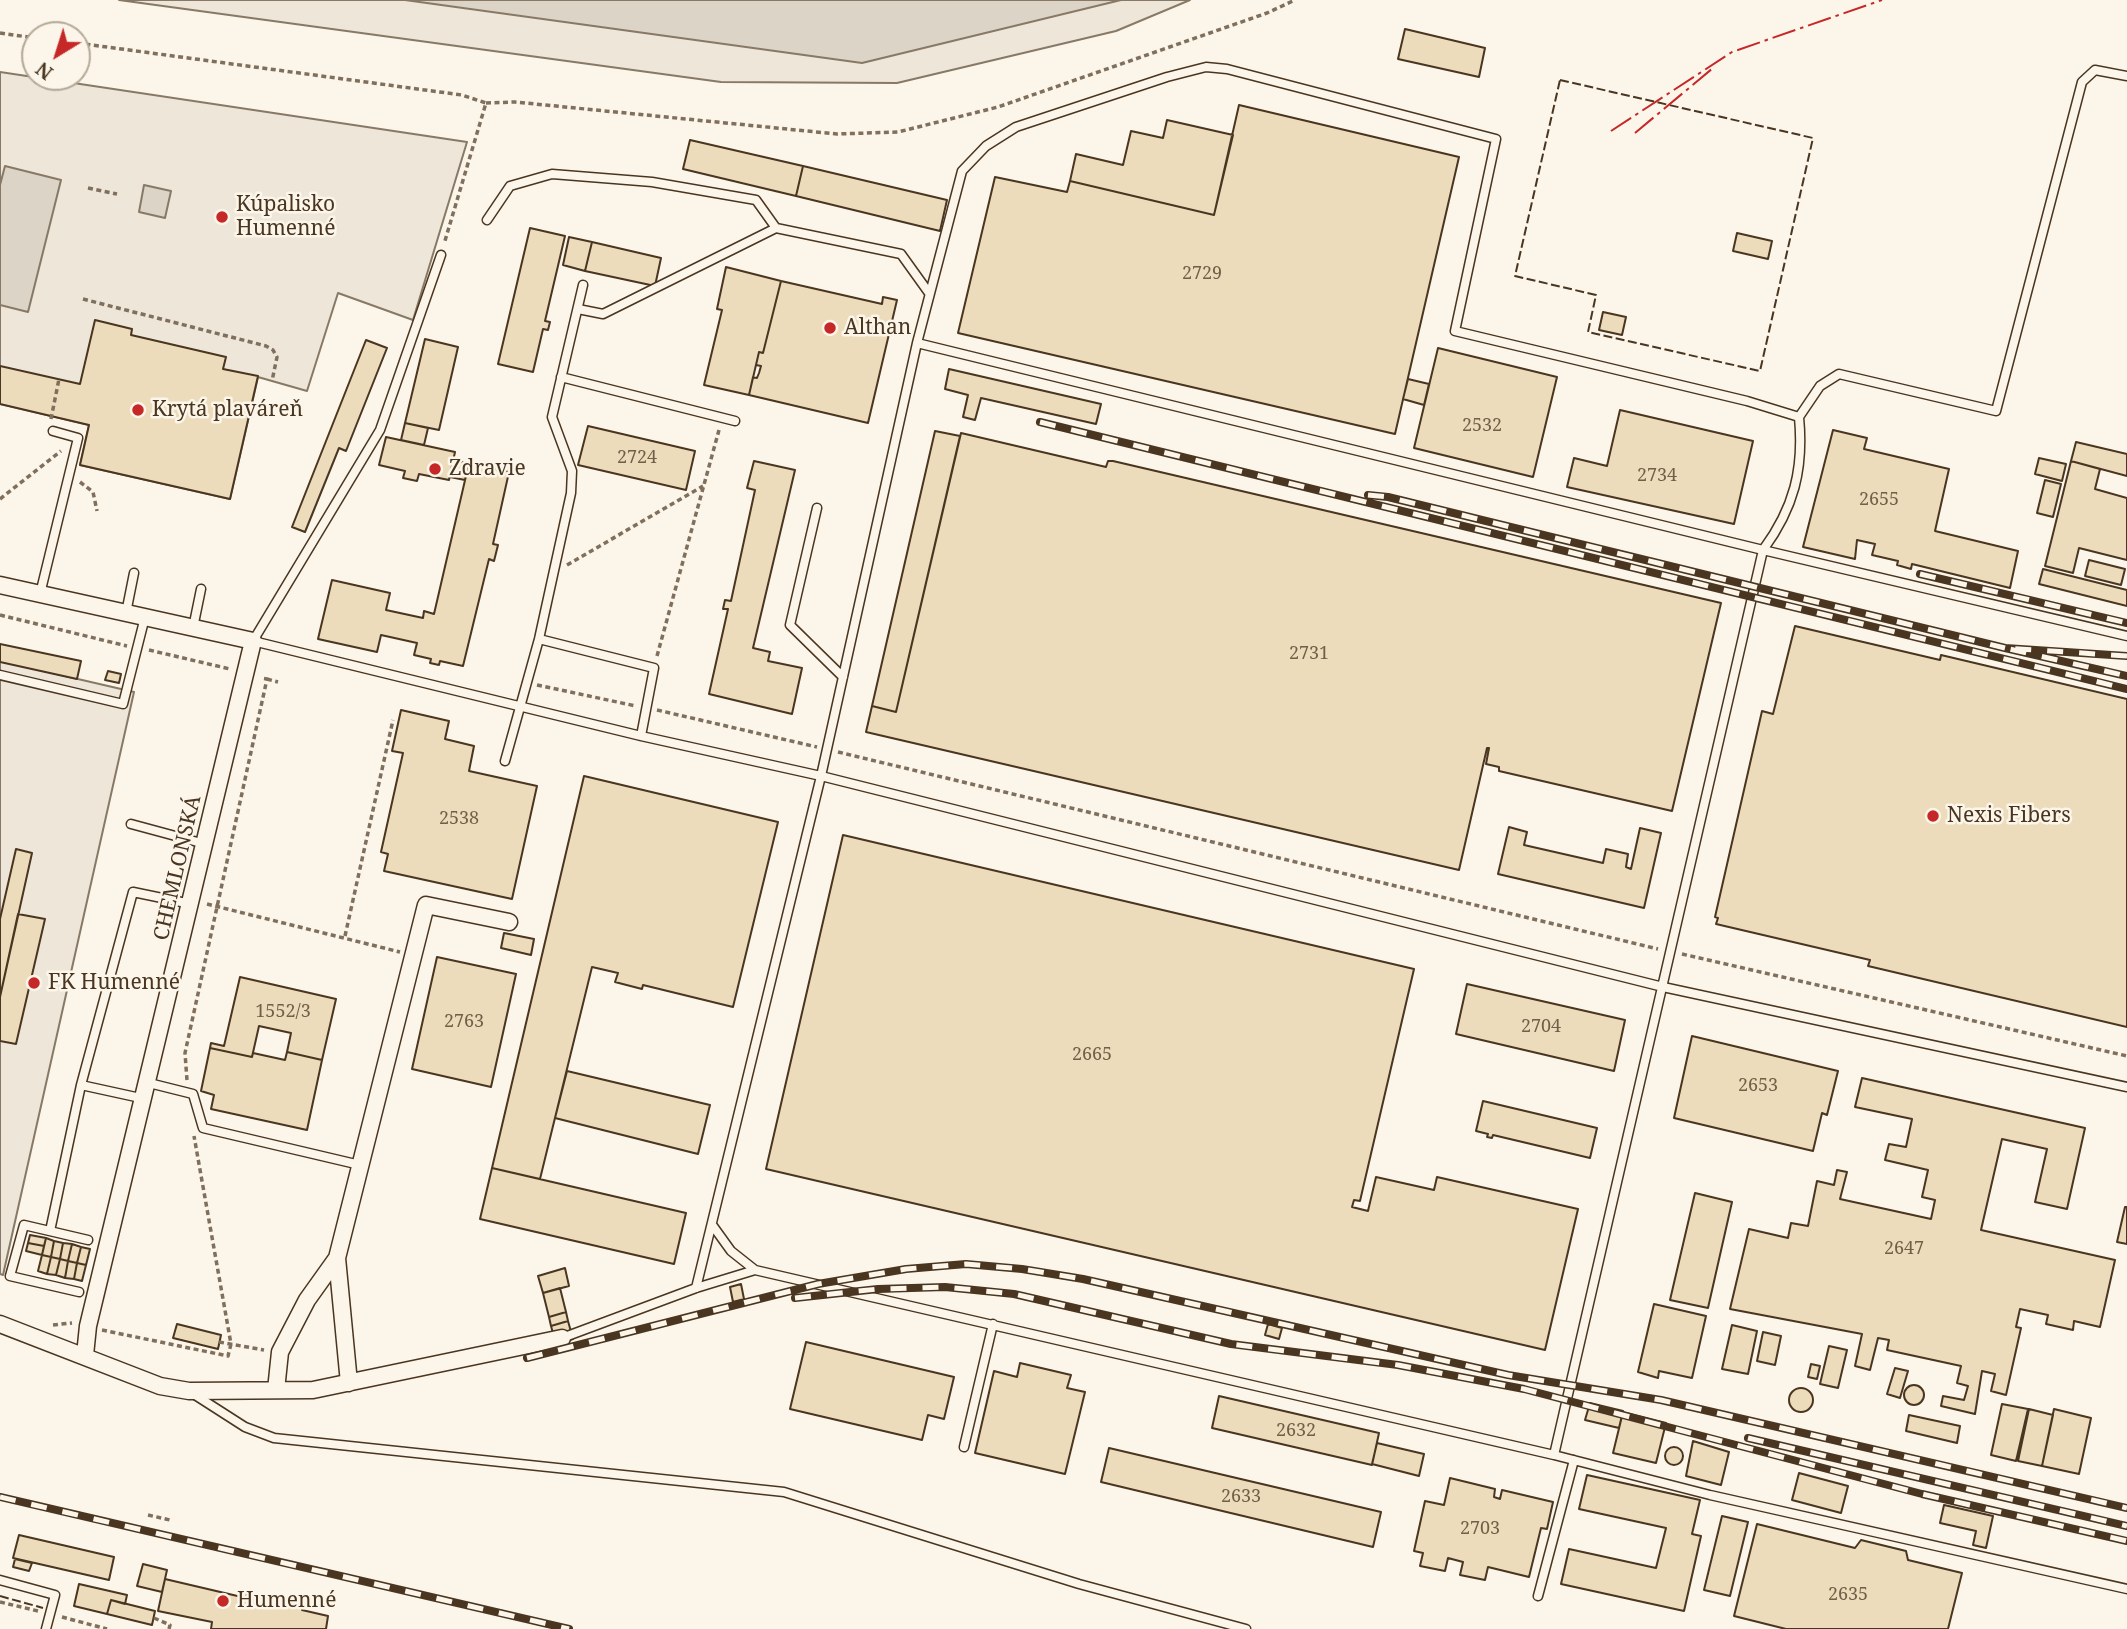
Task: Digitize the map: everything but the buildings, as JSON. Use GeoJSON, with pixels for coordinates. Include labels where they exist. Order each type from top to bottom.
{"type":"FeatureCollection","features":[{"type":"Feature","properties":{"kind":"street"},"geometry":{"type":"LineString","coordinates":[[0,585],[253,641]]}},
{"type":"Feature","properties":{"kind":"street","name":"CHEMLONSKÁ"},"geometry":{"type":"LineString","coordinates":[[85,1356],[88,1326],[147,1091],[253,641]]}},
{"type":"Feature","properties":{"kind":"street"},"geometry":{"type":"LineString","coordinates":[[349,1383],[337,1258],[426,905],[509,922]]}},
{"type":"Feature","properties":{"kind":"street"},"geometry":{"type":"LineString","coordinates":[[276,1390],[280,1352],[307,1300],[337,1258]]}},
{"type":"Feature","properties":{"kind":"street"},"geometry":{"type":"LineString","coordinates":[[0,1324],[160,1386],[189,1391],[313,1390],[562,1338]]}},
{"type":"Feature","properties":{"kind":"lane"},"geometry":{"type":"LineString","coordinates":[[696,1288],[821,776],[929,293],[962,171],[986,146],[1016,127],[1167,77],[1206,67],[1227,69],[1496,139],[1455,331],[1747,401],[1799,417]]}},
{"type":"Feature","properties":{"kind":"lane"},"geometry":{"type":"LineString","coordinates":[[1554,1454],[1763,550],[1779,528],[1796,485],[1802,453],[1799,417],[1820,386],[1839,374],[1996,411],[2082,82],[2095,70],[2127,76]]}},
{"type":"Feature","properties":{"kind":"lane"},"geometry":{"type":"LineString","coordinates":[[487,220],[510,186],[552,174],[652,182],[756,200],[776,228]]}},
{"type":"Feature","properties":{"kind":"lane"},"geometry":{"type":"LineString","coordinates":[[578,309],[603,314],[776,228],[901,254],[929,293]]}},
{"type":"Feature","properties":{"kind":"lane"},"geometry":{"type":"LineString","coordinates":[[441,255],[380,430],[253,641],[641,736],[821,776],[1663,987],[2127,1087]]}},
{"type":"Feature","properties":{"kind":"lane"},"geometry":{"type":"LineString","coordinates":[[505,761],[539,639],[572,493],[572,471],[552,417],[583,285]]}},
{"type":"Feature","properties":{"kind":"lane"},"geometry":{"type":"LineString","coordinates":[[917,342],[1763,550],[2127,636]]}},
{"type":"Feature","properties":{"kind":"lane"},"geometry":{"type":"LineString","coordinates":[[561,377],[736,421]]}},
{"type":"Feature","properties":{"kind":"lane"},"geometry":{"type":"LineString","coordinates":[[40,594],[78,438],[54,431]]}},
{"type":"Feature","properties":{"kind":"lane"},"geometry":{"type":"LineString","coordinates":[[817,509],[790,625],[844,677]]}},
{"type":"Feature","properties":{"kind":"lane"},"geometry":{"type":"LineString","coordinates":[[125,613],[134,573]]}},
{"type":"Feature","properties":{"kind":"lane"},"geometry":{"type":"LineString","coordinates":[[193,628],[201,589]]}},
{"type":"Feature","properties":{"kind":"lane"},"geometry":{"type":"LineString","coordinates":[[0,675],[123,704],[145,617]]}},
{"type":"Feature","properties":{"kind":"lane"},"geometry":{"type":"LineString","coordinates":[[539,639],[654,668],[641,736]]}},
{"type":"Feature","properties":{"kind":"lane"},"geometry":{"type":"LineString","coordinates":[[131,824],[205,844]]}},
{"type":"Feature","properties":{"kind":"lane"},"geometry":{"type":"LineString","coordinates":[[50,1231],[81,1085],[133,892],[191,904]]}},
{"type":"Feature","properties":{"kind":"lane"},"geometry":{"type":"LineString","coordinates":[[81,1085],[188,1092],[194,1094],[203,1128],[360,1165]]}},
{"type":"Feature","properties":{"kind":"lane"},"geometry":{"type":"LineString","coordinates":[[79,1292],[10,1276],[24,1225],[88,1240]]}},
{"type":"Feature","properties":{"kind":"lane"},"geometry":{"type":"LineString","coordinates":[[713,1226],[731,1251],[755,1270],[2127,1589]]}},
{"type":"Feature","properties":{"kind":"lane"},"geometry":{"type":"LineString","coordinates":[[562,1338],[696,1288],[755,1270]]}},
{"type":"Feature","properties":{"kind":"lane"},"geometry":{"type":"LineString","coordinates":[[964,1447],[993,1324]]}},
{"type":"Feature","properties":{"kind":"lane"},"geometry":{"type":"LineString","coordinates":[[189,1391],[245,1427],[274,1438],[784,1492],[1079,1584],[1246,1629]]}},
{"type":"Feature","properties":{"kind":"lane"},"geometry":{"type":"LineString","coordinates":[[1538,1597],[1574,1460]]}},
{"type":"Feature","properties":{"kind":"lane"},"geometry":{"type":"LineString","coordinates":[[0,1580],[55,1594],[46,1629]]}},
{"type":"Feature","properties":{"kind":"path"},"geometry":{"type":"LineString","coordinates":[[91,45],[462,95],[486,103],[516,102],[838,134],[898,132],[998,107],[1267,13],[1295,0]]}},
{"type":"Feature","properties":{"kind":"path"},"geometry":{"type":"LineString","coordinates":[[0,33],[21,36]]}},
{"type":"Feature","properties":{"kind":"path"},"geometry":{"type":"LineString","coordinates":[[441,255],[486,103]]}},
{"type":"Feature","properties":{"kind":"path"},"geometry":{"type":"LineString","coordinates":[[89,188],[117,194]]}},
{"type":"Feature","properties":{"kind":"path"},"geometry":{"type":"LineString","coordinates":[[83,299],[265,346],[273,350],[277,357],[272,381]]}},
{"type":"Feature","properties":{"kind":"path"},"geometry":{"type":"LineString","coordinates":[[51,416],[59,379]]}},
{"type":"Feature","properties":{"kind":"path"},"geometry":{"type":"LineString","coordinates":[[654,668],[723,417]]}},
{"type":"Feature","properties":{"kind":"path"},"geometry":{"type":"LineString","coordinates":[[0,499],[78,438]]}},
{"type":"Feature","properties":{"kind":"path"},"geometry":{"type":"LineString","coordinates":[[69,473],[93,492],[97,511]]}},
{"type":"Feature","properties":{"kind":"path"},"geometry":{"type":"LineString","coordinates":[[554,573],[704,485]]}},
{"type":"Feature","properties":{"kind":"path"},"geometry":{"type":"LineString","coordinates":[[0,615],[278,682]]}},
{"type":"Feature","properties":{"kind":"path"},"geometry":{"type":"LineString","coordinates":[[188,1092],[185,1053],[267,679]]}},
{"type":"Feature","properties":{"kind":"path"},"geometry":{"type":"LineString","coordinates":[[528,683],[827,750],[1671,952],[2127,1056]]}},
{"type":"Feature","properties":{"kind":"path"},"geometry":{"type":"LineString","coordinates":[[345,936],[393,720]]}},
{"type":"Feature","properties":{"kind":"path"},"geometry":{"type":"LineString","coordinates":[[191,904],[217,905],[345,936],[413,956]]}},
{"type":"Feature","properties":{"kind":"path"},"geometry":{"type":"LineString","coordinates":[[101,1330],[228,1356],[231,1344],[193,1135]]}},
{"type":"Feature","properties":{"kind":"path"},"geometry":{"type":"LineString","coordinates":[[219,1342],[280,1352]]}},
{"type":"Feature","properties":{"kind":"path"},"geometry":{"type":"LineString","coordinates":[[148,1515],[170,1520]]}},
{"type":"Feature","properties":{"kind":"path"},"geometry":{"type":"LineString","coordinates":[[153,1618],[170,1625],[169,1629]]}},
{"type":"Feature","properties":{"kind":"shaded area"},"geometry":{"type":"Polygon","coordinates":[[[119,0],[1190,0],[1116,31],[897,83],[721,82],[119,0]]]}},
{"type":"Feature","properties":{"kind":"shaded area"},"geometry":{"type":"Polygon","coordinates":[[[405,0],[1121,0],[862,63],[405,0]]]}},
{"type":"Feature","properties":{"kind":"shaded area","name":"Kúpalisko Humenné"},"geometry":{"type":"Polygon","coordinates":[[[0,72],[21,75],[21,91],[91,91],[91,86],[467,142],[413,320],[338,293],[307,391],[258,377],[230,499],[80,465],[89,425],[0,404],[0,72]]]}},
{"type":"Feature","properties":{"kind":"shaded area"},"geometry":{"type":"Polygon","coordinates":[[[5,166],[61,180],[28,312],[0,305],[0,185],[5,166]]]}},
{"type":"Feature","properties":{"kind":"shaded area"},"geometry":{"type":"Polygon","coordinates":[[[144,185],[171,191],[165,218],[139,212],[144,185]]]}},
{"type":"Feature","properties":{"kind":"shaded area","name":"FK Humenné"},"geometry":{"type":"Polygon","coordinates":[[[0,661],[134,692],[3,1275],[0,1274],[0,661]]]}},
{"type":"Feature","properties":{"kind":"railway"},"geometry":{"type":"LineString","coordinates":[[1040,422],[2127,689]]}},
{"type":"Feature","properties":{"kind":"railway"},"geometry":{"type":"LineString","coordinates":[[1368,495],[1388,497],[2005,648]]}},
{"type":"Feature","properties":{"kind":"railway"},"geometry":{"type":"LineString","coordinates":[[1920,574],[2127,623]]}},
{"type":"Feature","properties":{"kind":"railway"},"geometry":{"type":"LineString","coordinates":[[2127,656],[2005,648],[2127,676]]}},
{"type":"Feature","properties":{"kind":"railway"},"geometry":{"type":"LineString","coordinates":[[527,1358],[818,1284],[906,1269],[966,1264],[1022,1269],[1083,1279],[1508,1375],[1661,1400],[2127,1508]]}},
{"type":"Feature","properties":{"kind":"railway"},"geometry":{"type":"LineString","coordinates":[[795,1298],[878,1289],[945,1287],[1014,1294],[1231,1344],[1398,1365],[1524,1389],[1922,1494],[2127,1541]]}},
{"type":"Feature","properties":{"kind":"railway"},"geometry":{"type":"LineString","coordinates":[[1748,1438],[2127,1526]]}},
{"type":"Feature","properties":{"kind":"railway"},"geometry":{"type":"LineString","coordinates":[[0,1497],[569,1629]]}},
{"type":"Feature","properties":{"kind":"fence"},"geometry":{"type":"LineString","coordinates":[[1560,80],[1813,138],[1760,371],[1588,332],[1596,295],[1515,276],[1560,80]]}},
{"type":"Feature","properties":{"kind":"fence"},"geometry":{"type":"LineString","coordinates":[[0,1596],[43,1608]]}},
{"type":"Feature","properties":{"kind":"power"},"geometry":{"type":"LineString","coordinates":[[1611,131],[1732,52],[1882,0]]}},
{"type":"Feature","properties":{"kind":"power"},"geometry":{"type":"LineString","coordinates":[[1635,133],[1713,68]]}},
{"type":"Feature","properties":{"kind":"place","name":"Kúpalisko Humenné"},"geometry":{"type":"Point","coordinates":[222,217]}},
{"type":"Feature","properties":{"kind":"place","name":"Althan"},"geometry":{"type":"Point","coordinates":[830,328]}},
{"type":"Feature","properties":{"kind":"place","name":"Krytá plaváreň"},"geometry":{"type":"Point","coordinates":[138,410]}},
{"type":"Feature","properties":{"kind":"place","name":"Zdravie"},"geometry":{"type":"Point","coordinates":[435,469]}},
{"type":"Feature","properties":{"kind":"place","name":"Nexis Fibers"},"geometry":{"type":"Point","coordinates":[1933,816]}},
{"type":"Feature","properties":{"kind":"place","name":"FK Humenné"},"geometry":{"type":"Point","coordinates":[34,983]}},
{"type":"Feature","properties":{"kind":"place","name":"Humenné"},"geometry":{"type":"Point","coordinates":[223,1601]}}]}
